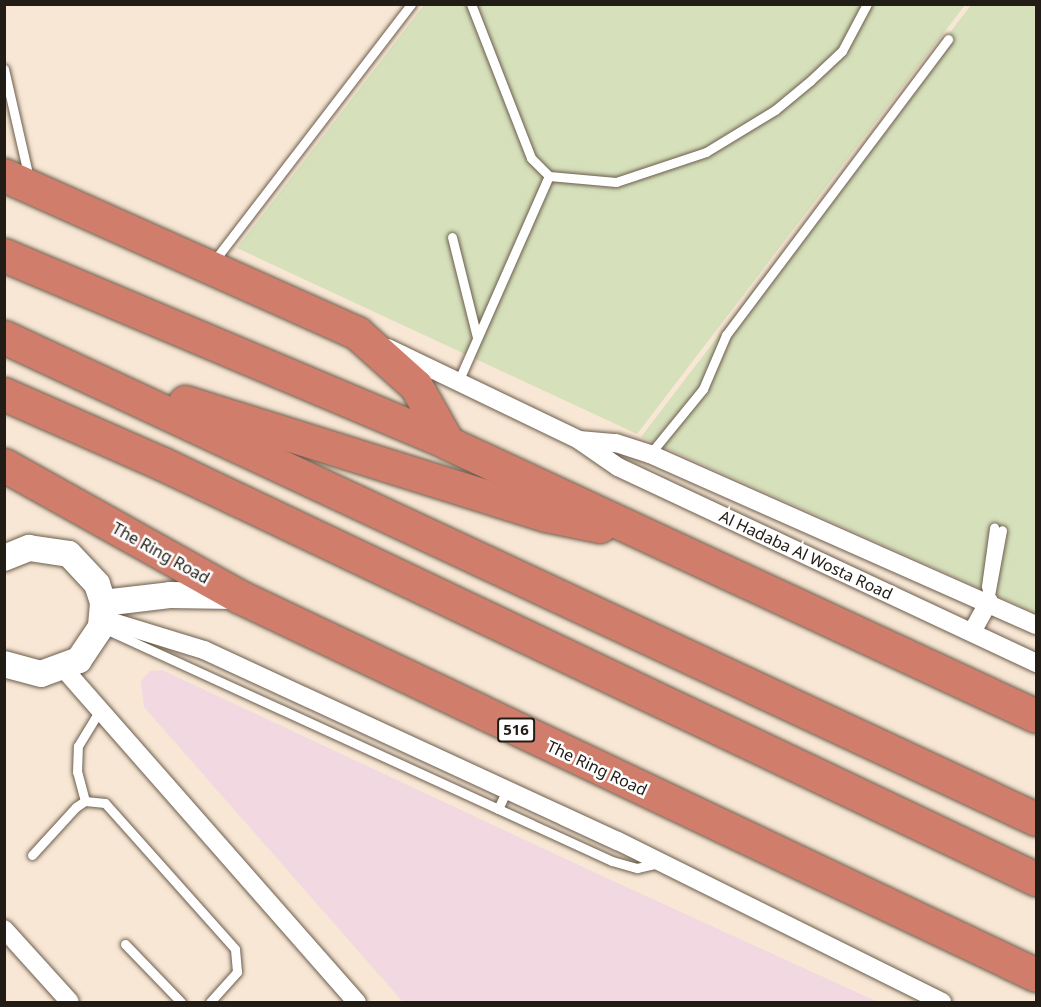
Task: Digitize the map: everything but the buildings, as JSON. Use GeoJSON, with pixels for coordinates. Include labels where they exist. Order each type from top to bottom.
{"type":"FeatureCollection","features":[{"type":"Feature","properties":{"kind":"highway"},"geometry":{"type":"LineString","coordinates":[[18,180],[357,333],[416,386],[448,443]]}},
{"type":"Feature","properties":{"kind":"highway"},"geometry":{"type":"LineString","coordinates":[[4,255],[448,443],[655,536],[1036,716]]}},
{"type":"Feature","properties":{"kind":"highway"},"geometry":{"type":"LineString","coordinates":[[4,337],[1036,819]]}},
{"type":"Feature","properties":{"kind":"highway"},"geometry":{"type":"LineString","coordinates":[[57,361],[546,515],[655,536]]}},
{"type":"Feature","properties":{"kind":"highway"},"geometry":{"type":"LineString","coordinates":[[4,394],[163,464],[1036,879]]}},
{"type":"Feature","properties":{"kind":"highway","name":"The Ring Road"},"geometry":{"type":"LineString","coordinates":[[4,465],[238,596],[1036,975]]}},
{"type":"Feature","properties":{"kind":"street","name":"Al Hadaba Al Wosta Road"},"geometry":{"type":"LineString","coordinates":[[357,333],[579,440],[618,467],[1036,663]]}},
{"type":"Feature","properties":{"kind":"street","name":"Al Hadaba Al Wosta Road"},"geometry":{"type":"LineString","coordinates":[[579,440],[615,443],[650,454],[1036,625]]}},
{"type":"Feature","properties":{"kind":"street"},"geometry":{"type":"LineString","coordinates":[[4,558],[29,548],[69,554],[91,575],[102,616],[93,646],[64,669],[41,674],[10,672]]}},
{"type":"Feature","properties":{"kind":"street"},"geometry":{"type":"LineString","coordinates":[[102,616],[170,595],[238,596]]}},
{"type":"Feature","properties":{"kind":"street"},"geometry":{"type":"LineString","coordinates":[[972,632],[988,602]]}},
{"type":"Feature","properties":{"kind":"street"},"geometry":{"type":"LineString","coordinates":[[102,616],[188,643],[410,745],[662,862],[942,1002]]}},
{"type":"Feature","properties":{"kind":"street"},"geometry":{"type":"LineString","coordinates":[[64,669],[357,1002]]}},
{"type":"Feature","properties":{"kind":"street"},"geometry":{"type":"LineString","coordinates":[[4,929],[70,1002]]}},
{"type":"Feature","properties":{"kind":"lane"},"geometry":{"type":"LineString","coordinates":[[211,266],[411,4]]}},
{"type":"Feature","properties":{"kind":"lane"},"geometry":{"type":"LineString","coordinates":[[471,4],[531,158],[549,177],[616,182],[706,152],[775,110],[842,51],[867,4]]}},
{"type":"Feature","properties":{"kind":"lane"},"geometry":{"type":"LineString","coordinates":[[650,454],[700,394],[726,335],[948,39]]}},
{"type":"Feature","properties":{"kind":"lane"},"geometry":{"type":"LineString","coordinates":[[4,69],[18,180]]}},
{"type":"Feature","properties":{"kind":"lane"},"geometry":{"type":"LineString","coordinates":[[458,382],[549,177]]}},
{"type":"Feature","properties":{"kind":"lane"},"geometry":{"type":"LineString","coordinates":[[452,237],[477,337]]}},
{"type":"Feature","properties":{"kind":"lane"},"geometry":{"type":"LineString","coordinates":[[988,602],[998,529]]}},
{"type":"Feature","properties":{"kind":"lane"},"geometry":{"type":"LineString","coordinates":[[102,616],[401,764],[626,866],[662,862]]}},
{"type":"Feature","properties":{"kind":"lane"},"geometry":{"type":"LineString","coordinates":[[85,801],[77,772],[78,746],[100,710]]}},
{"type":"Feature","properties":{"kind":"lane"},"geometry":{"type":"LineString","coordinates":[[401,764],[410,745]]}},
{"type":"Feature","properties":{"kind":"lane"},"geometry":{"type":"LineString","coordinates":[[498,809],[507,790]]}},
{"type":"Feature","properties":{"kind":"lane"},"geometry":{"type":"LineString","coordinates":[[32,855],[85,801]]}},
{"type":"Feature","properties":{"kind":"lane"},"geometry":{"type":"LineString","coordinates":[[85,801],[105,803],[113,810],[235,949],[237,972],[210,1002]]}},
{"type":"Feature","properties":{"kind":"lane"},"geometry":{"type":"LineString","coordinates":[[125,944],[182,1002]]}},
{"type":"Feature","properties":{"kind":"shaded area"},"geometry":{"type":"Polygon","coordinates":[[[162,670],[878,1002],[403,1002],[144,707],[141,681],[150,671],[162,670]]]}},
{"type":"Feature","properties":{"kind":"green space"},"geometry":{"type":"Polygon","coordinates":[[[424,5],[965,5],[637,434],[237,248],[424,5]]]}},
{"type":"Feature","properties":{"kind":"green space"},"geometry":{"type":"Polygon","coordinates":[[[971,5],[1036,5],[1036,613],[641,437],[971,5]]]}}]}
